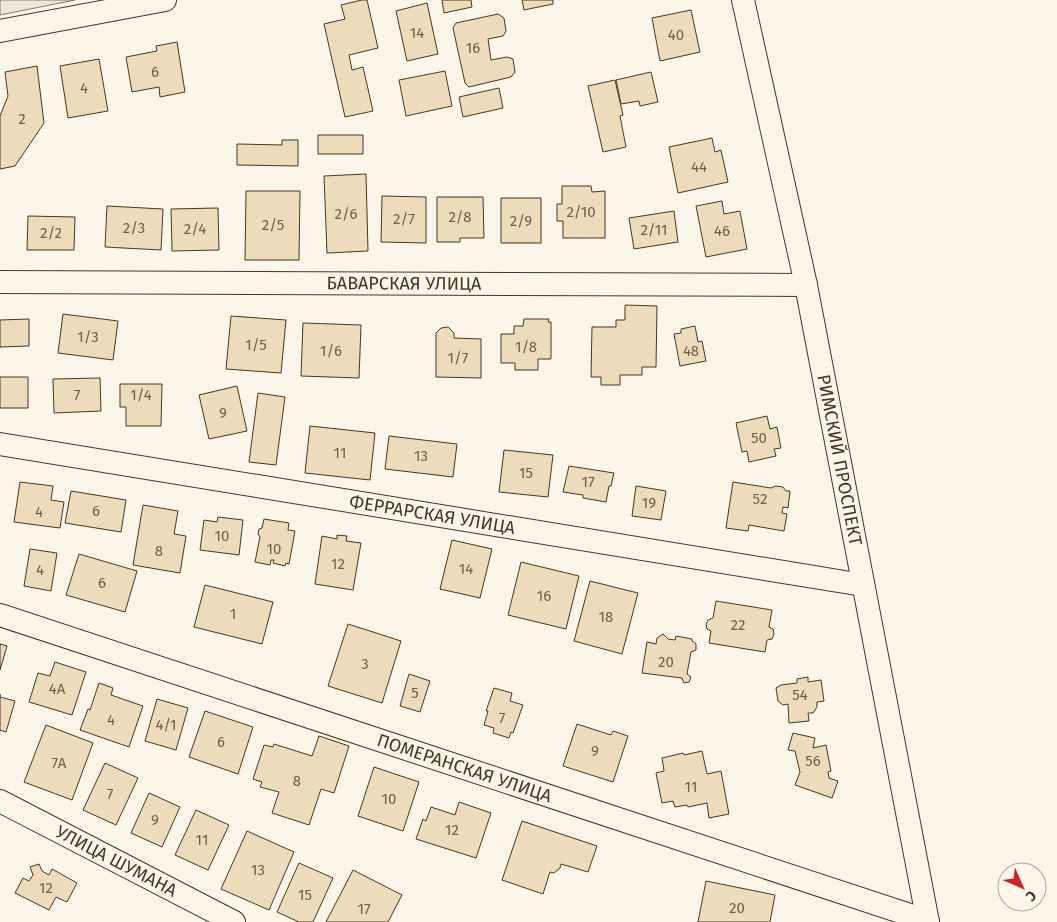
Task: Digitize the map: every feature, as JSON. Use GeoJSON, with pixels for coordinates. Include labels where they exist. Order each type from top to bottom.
{"type":"FeatureCollection","features":[{"type":"Feature","properties":{"kind":"street"},"geometry":{"type":"LineString","coordinates":[[0,31],[165,0]]}},
{"type":"Feature","properties":{"kind":"street","name":"РИМСКИЙ ПРОСПЕКТ"},"geometry":{"type":"LineString","coordinates":[[744,0],[806,285],[928,922]]}},
{"type":"Feature","properties":{"kind":"street","name":"БАВАРСКАЯ УЛИЦА"},"geometry":{"type":"LineString","coordinates":[[0,282],[806,285]]}},
{"type":"Feature","properties":{"kind":"street","name":"ФЕРРАРСКАЯ УЛИЦА"},"geometry":{"type":"LineString","coordinates":[[0,444],[862,585]]}},
{"type":"Feature","properties":{"kind":"street","name":"ПОМЕРАНСКАЯ УЛИЦА"},"geometry":{"type":"LineString","coordinates":[[0,615],[928,922]]}},
{"type":"Feature","properties":{"kind":"street","name":"УЛИЦА ШУМАНА"},"geometry":{"type":"LineString","coordinates":[[0,801],[234,922]]}},
{"type":"Feature","properties":{"kind":"shaded area"},"geometry":{"type":"Polygon","coordinates":[[[0,0],[75,0],[0,15],[0,0]]]}},
{"type":"Feature","properties":{"kind":"building"},"geometry":{"type":"Polygon","coordinates":[[[367,0],[378,48],[349,55],[352,70],[363,67],[373,111],[345,117],[324,24],[345,19],[341,5],[367,0]]]}},
{"type":"Feature","properties":{"kind":"building"},"geometry":{"type":"Polygon","coordinates":[[[442,0],[471,0],[472,7],[444,13],[442,0]]]}},
{"type":"Feature","properties":{"kind":"building"},"geometry":{"type":"Polygon","coordinates":[[[522,0],[553,0],[553,4],[524,10],[522,0]]]}},
{"type":"Feature","properties":{"kind":"building"},"geometry":{"type":"Polygon","coordinates":[[[427,3],[438,54],[407,61],[396,11],[427,3]]]}},
{"type":"Feature","properties":{"kind":"building"},"geometry":{"type":"Polygon","coordinates":[[[691,10],[700,52],[660,61],[652,18],[691,10]]]}},
{"type":"Feature","properties":{"kind":"building"},"geometry":{"type":"Polygon","coordinates":[[[498,14],[504,18],[506,31],[503,36],[488,39],[491,60],[507,57],[513,59],[515,72],[511,77],[469,87],[465,83],[453,28],[456,23],[498,14]]]}},
{"type":"Feature","properties":{"kind":"building"},"geometry":{"type":"Polygon","coordinates":[[[177,42],[185,92],[160,97],[159,87],[132,92],[126,57],[157,51],[156,46],[177,42]]]}},
{"type":"Feature","properties":{"kind":"building"},"geometry":{"type":"Polygon","coordinates":[[[99,59],[108,111],[68,118],[60,66],[99,59]]]}},
{"type":"Feature","properties":{"kind":"building"},"geometry":{"type":"Polygon","coordinates":[[[37,66],[44,123],[15,166],[0,169],[0,116],[8,96],[5,72],[37,66]]]}},
{"type":"Feature","properties":{"kind":"building"},"geometry":{"type":"Polygon","coordinates":[[[445,71],[452,106],[406,116],[399,80],[445,71]]]}},
{"type":"Feature","properties":{"kind":"building"},"geometry":{"type":"Polygon","coordinates":[[[651,72],[658,102],[640,106],[639,101],[621,104],[616,80],[651,72]]]}},
{"type":"Feature","properties":{"kind":"building"},"geometry":{"type":"Polygon","coordinates":[[[615,80],[623,115],[620,116],[626,147],[603,152],[588,86],[615,80]]]}},
{"type":"Feature","properties":{"kind":"building"},"geometry":{"type":"Polygon","coordinates":[[[499,88],[503,108],[463,117],[459,97],[499,88]]]}},
{"type":"Feature","properties":{"kind":"building"},"geometry":{"type":"Polygon","coordinates":[[[318,135],[363,135],[363,154],[318,154],[318,135]]]}},
{"type":"Feature","properties":{"kind":"building"},"geometry":{"type":"Polygon","coordinates":[[[712,138],[715,152],[721,150],[728,182],[678,193],[669,147],[712,138]]]}},
{"type":"Feature","properties":{"kind":"building"},"geometry":{"type":"Polygon","coordinates":[[[282,140],[298,140],[298,166],[237,165],[237,144],[282,145],[282,140]]]}},
{"type":"Feature","properties":{"kind":"building"},"geometry":{"type":"Polygon","coordinates":[[[366,174],[368,251],[327,253],[324,176],[366,174]]]}},
{"type":"Feature","properties":{"kind":"building"},"geometry":{"type":"Polygon","coordinates":[[[562,186],[591,186],[592,192],[605,191],[605,238],[563,238],[563,221],[557,221],[557,204],[562,204],[562,186]]]}},
{"type":"Feature","properties":{"kind":"building"},"geometry":{"type":"Polygon","coordinates":[[[246,191],[300,191],[299,260],[245,260],[246,191]]]}},
{"type":"Feature","properties":{"kind":"building"},"geometry":{"type":"Polygon","coordinates":[[[382,196],[426,197],[426,243],[381,242],[382,196]]]}},
{"type":"Feature","properties":{"kind":"building"},"geometry":{"type":"Polygon","coordinates":[[[437,197],[483,197],[484,238],[460,238],[460,242],[437,242],[437,197]]]}},
{"type":"Feature","properties":{"kind":"building"},"geometry":{"type":"Polygon","coordinates":[[[501,198],[541,198],[541,243],[501,243],[501,198]]]}},
{"type":"Feature","properties":{"kind":"building"},"geometry":{"type":"Polygon","coordinates":[[[722,201],[724,214],[740,211],[747,249],[706,257],[696,206],[722,201]]]}},
{"type":"Feature","properties":{"kind":"building"},"geometry":{"type":"Polygon","coordinates":[[[107,206],[163,209],[161,250],[105,247],[107,206]]]}},
{"type":"Feature","properties":{"kind":"building"},"geometry":{"type":"Polygon","coordinates":[[[218,208],[219,250],[172,251],[171,209],[218,208]]]}},
{"type":"Feature","properties":{"kind":"building"},"geometry":{"type":"Polygon","coordinates":[[[674,211],[678,242],[634,249],[629,218],[674,211]]]}},
{"type":"Feature","properties":{"kind":"building"},"geometry":{"type":"Polygon","coordinates":[[[28,216],[75,217],[74,250],[27,250],[28,216]]]}},
{"type":"Feature","properties":{"kind":"building"},"geometry":{"type":"Polygon","coordinates":[[[625,305],[657,306],[656,367],[642,367],[642,375],[620,375],[620,385],[601,385],[601,377],[591,377],[592,327],[616,327],[616,320],[625,320],[625,305]]]}},
{"type":"Feature","properties":{"kind":"building"},"geometry":{"type":"Polygon","coordinates":[[[63,314],[118,321],[113,360],[58,353],[63,314]]]}},
{"type":"Feature","properties":{"kind":"building"},"geometry":{"type":"Polygon","coordinates":[[[231,316],[286,320],[281,373],[226,369],[231,316]]]}},
{"type":"Feature","properties":{"kind":"building"},"geometry":{"type":"Polygon","coordinates":[[[29,319],[29,346],[0,347],[0,320],[29,319]]]}},
{"type":"Feature","properties":{"kind":"building"},"geometry":{"type":"Polygon","coordinates":[[[524,319],[549,319],[548,322],[551,322],[551,359],[538,359],[538,370],[515,370],[515,363],[501,363],[501,334],[514,334],[514,326],[523,326],[524,319]]]}},
{"type":"Feature","properties":{"kind":"building"},"geometry":{"type":"Polygon","coordinates":[[[303,323],[361,325],[359,378],[301,376],[303,323]]]}},
{"type":"Feature","properties":{"kind":"building"},"geometry":{"type":"Polygon","coordinates":[[[695,326],[698,342],[702,341],[706,361],[680,366],[674,334],[681,333],[681,329],[695,326]]]}},
{"type":"Feature","properties":{"kind":"building"},"geometry":{"type":"Polygon","coordinates":[[[448,327],[454,333],[454,338],[481,339],[481,378],[436,377],[436,333],[441,328],[448,327]]]}},
{"type":"Feature","properties":{"kind":"building"},"geometry":{"type":"Polygon","coordinates":[[[0,377],[28,377],[28,408],[0,408],[0,377]]]}},
{"type":"Feature","properties":{"kind":"building"},"geometry":{"type":"Polygon","coordinates":[[[100,378],[101,411],[54,413],[53,379],[100,378]]]}},
{"type":"Feature","properties":{"kind":"building"},"geometry":{"type":"Polygon","coordinates":[[[120,384],[162,384],[161,426],[126,426],[126,407],[120,407],[120,384]]]}},
{"type":"Feature","properties":{"kind":"building"},"geometry":{"type":"Polygon","coordinates":[[[237,386],[247,431],[209,439],[199,395],[237,386]]]}},
{"type":"Feature","properties":{"kind":"building"},"geometry":{"type":"Polygon","coordinates":[[[258,393],[285,397],[276,465],[249,462],[258,393]]]}},
{"type":"Feature","properties":{"kind":"building"},"geometry":{"type":"Polygon","coordinates":[[[767,416],[770,429],[777,427],[781,448],[774,449],[776,456],[749,462],[747,451],[742,452],[736,423],[767,416]]]}},
{"type":"Feature","properties":{"kind":"building"},"geometry":{"type":"Polygon","coordinates":[[[310,426],[375,433],[370,480],[305,473],[310,426]]]}},
{"type":"Feature","properties":{"kind":"building"},"geometry":{"type":"Polygon","coordinates":[[[389,436],[457,444],[453,477],[385,469],[389,436]]]}},
{"type":"Feature","properties":{"kind":"building"},"geometry":{"type":"Polygon","coordinates":[[[504,450],[553,455],[548,497],[499,492],[504,450]]]}},
{"type":"Feature","properties":{"kind":"building"},"geometry":{"type":"Polygon","coordinates":[[[569,466],[614,473],[606,502],[583,498],[583,495],[563,492],[569,466]]]}},
{"type":"Feature","properties":{"kind":"building"},"geometry":{"type":"Polygon","coordinates":[[[20,482],[53,486],[51,500],[64,502],[60,528],[14,522],[20,482]]]}},
{"type":"Feature","properties":{"kind":"building"},"geometry":{"type":"Polygon","coordinates":[[[733,482],[771,488],[776,486],[783,487],[786,491],[790,491],[788,508],[783,507],[782,513],[787,514],[784,531],[749,525],[748,531],[726,528],[733,482]]]}},
{"type":"Feature","properties":{"kind":"building"},"geometry":{"type":"Polygon","coordinates":[[[636,486],[666,491],[661,520],[632,516],[636,486]]]}},
{"type":"Feature","properties":{"kind":"building"},"geometry":{"type":"Polygon","coordinates":[[[71,491],[126,500],[121,532],[65,523],[71,491]]]}},
{"type":"Feature","properties":{"kind":"building"},"geometry":{"type":"Polygon","coordinates":[[[143,505],[178,511],[174,534],[186,536],[180,573],[133,565],[143,505]]]}},
{"type":"Feature","properties":{"kind":"building"},"geometry":{"type":"Polygon","coordinates":[[[218,517],[243,520],[239,555],[200,550],[204,520],[217,522],[218,517]]]}},
{"type":"Feature","properties":{"kind":"building"},"geometry":{"type":"Polygon","coordinates":[[[264,519],[289,523],[288,530],[295,531],[289,564],[286,563],[285,566],[273,563],[274,560],[271,560],[270,565],[255,562],[260,537],[258,534],[259,529],[262,528],[264,519]]]}},
{"type":"Feature","properties":{"kind":"building"},"geometry":{"type":"Polygon","coordinates":[[[337,535],[347,536],[346,541],[361,543],[353,590],[315,584],[322,536],[337,539],[337,535]]]}},
{"type":"Feature","properties":{"kind":"building"},"geometry":{"type":"Polygon","coordinates":[[[452,540],[492,549],[480,598],[440,589],[452,540]]]}},
{"type":"Feature","properties":{"kind":"building"},"geometry":{"type":"Polygon","coordinates":[[[30,549],[57,553],[51,591],[24,586],[30,549]]]}},
{"type":"Feature","properties":{"kind":"building"},"geometry":{"type":"Polygon","coordinates":[[[79,554],[137,571],[125,612],[66,595],[79,554]]]}},
{"type":"Feature","properties":{"kind":"building"},"geometry":{"type":"Polygon","coordinates":[[[521,562],[579,576],[566,629],[508,615],[521,562]]]}},
{"type":"Feature","properties":{"kind":"building"},"geometry":{"type":"Polygon","coordinates":[[[590,581],[638,593],[622,654],[574,641],[590,581]]]}},
{"type":"Feature","properties":{"kind":"building"},"geometry":{"type":"Polygon","coordinates":[[[205,585],[273,602],[262,644],[194,627],[205,585]]]}},
{"type":"Feature","properties":{"kind":"building"},"geometry":{"type":"Polygon","coordinates":[[[716,601],[772,610],[769,627],[773,629],[774,634],[772,639],[767,640],[765,652],[709,643],[711,631],[707,629],[706,624],[708,620],[713,618],[716,601]]]}},
{"type":"Feature","properties":{"kind":"building"},"geometry":{"type":"Polygon","coordinates":[[[348,624],[401,641],[382,703],[328,686],[348,624]]]}},
{"type":"Feature","properties":{"kind":"building"},"geometry":{"type":"Polygon","coordinates":[[[663,634],[668,639],[675,640],[676,636],[692,639],[696,644],[696,650],[691,652],[687,674],[691,677],[689,682],[684,683],[682,678],[642,673],[647,642],[656,644],[657,638],[663,634]]]}},
{"type":"Feature","properties":{"kind":"building"},"geometry":{"type":"Polygon","coordinates":[[[0,644],[7,646],[0,670],[0,644]]]}},
{"type":"Feature","properties":{"kind":"building"},"geometry":{"type":"Polygon","coordinates":[[[55,662],[86,672],[72,715],[29,702],[38,673],[50,676],[55,662]]]}},
{"type":"Feature","properties":{"kind":"building"},"geometry":{"type":"Polygon","coordinates":[[[409,674],[430,681],[420,712],[400,706],[409,674]]]}},
{"type":"Feature","properties":{"kind":"building"},"geometry":{"type":"Polygon","coordinates":[[[808,677],[808,682],[821,680],[824,701],[817,702],[817,707],[813,713],[808,713],[809,721],[789,723],[788,704],[783,705],[778,701],[776,688],[781,685],[797,683],[797,679],[808,677]]]}},
{"type":"Feature","properties":{"kind":"building"},"geometry":{"type":"Polygon","coordinates":[[[99,683],[113,688],[111,695],[143,706],[129,747],[80,730],[88,709],[90,710],[99,683]]]}},
{"type":"Feature","properties":{"kind":"building"},"geometry":{"type":"Polygon","coordinates":[[[494,688],[512,693],[510,701],[523,705],[513,733],[511,732],[509,738],[493,733],[494,728],[484,725],[488,711],[486,711],[494,688]]]}},
{"type":"Feature","properties":{"kind":"building"},"geometry":{"type":"Polygon","coordinates":[[[0,697],[15,701],[6,732],[0,730],[0,697]]]}},
{"type":"Feature","properties":{"kind":"building"},"geometry":{"type":"Polygon","coordinates":[[[157,699],[188,708],[176,750],[145,741],[157,699]]]}},
{"type":"Feature","properties":{"kind":"building"},"geometry":{"type":"Polygon","coordinates":[[[205,711],[253,727],[238,774],[189,757],[205,711]]]}},
{"type":"Feature","properties":{"kind":"building"},"geometry":{"type":"Polygon","coordinates":[[[577,724],[611,735],[613,731],[628,736],[613,782],[563,766],[577,724]]]}},
{"type":"Feature","properties":{"kind":"building"},"geometry":{"type":"Polygon","coordinates":[[[46,725],[93,743],[72,800],[24,782],[46,725]]]}},
{"type":"Feature","properties":{"kind":"building"},"geometry":{"type":"Polygon","coordinates":[[[793,733],[815,738],[813,748],[826,745],[831,771],[828,772],[829,778],[838,781],[832,798],[795,785],[800,772],[795,751],[788,750],[793,733]]]}},
{"type":"Feature","properties":{"kind":"building"},"geometry":{"type":"Polygon","coordinates":[[[319,736],[349,746],[334,793],[321,789],[309,825],[272,813],[279,792],[260,787],[262,782],[253,779],[264,745],[273,747],[274,744],[312,756],[319,736]]]}},
{"type":"Feature","properties":{"kind":"building"},"geometry":{"type":"Polygon","coordinates":[[[702,751],[707,774],[721,771],[729,814],[709,818],[707,803],[688,807],[687,805],[675,807],[673,801],[662,803],[656,773],[664,771],[662,758],[702,751]]]}},
{"type":"Feature","properties":{"kind":"building"},"geometry":{"type":"Polygon","coordinates":[[[105,763],[138,778],[116,825],[83,810],[105,763]]]}},
{"type":"Feature","properties":{"kind":"building"},"geometry":{"type":"Polygon","coordinates":[[[374,767],[419,782],[403,831],[358,816],[374,767]]]}},
{"type":"Feature","properties":{"kind":"building"},"geometry":{"type":"Polygon","coordinates":[[[149,793],[180,807],[162,847],[131,833],[149,793]]]}},
{"type":"Feature","properties":{"kind":"building"},"geometry":{"type":"Polygon","coordinates":[[[459,802],[491,813],[476,858],[416,839],[423,819],[426,821],[431,807],[455,815],[459,802]]]}},
{"type":"Feature","properties":{"kind":"building"},"geometry":{"type":"Polygon","coordinates":[[[196,810],[229,825],[208,870],[175,855],[196,810]]]}},
{"type":"Feature","properties":{"kind":"building"},"geometry":{"type":"Polygon","coordinates":[[[522,821],[597,846],[588,872],[561,864],[560,868],[554,873],[550,872],[543,894],[502,880],[522,821]]]}},
{"type":"Feature","properties":{"kind":"building"},"geometry":{"type":"Polygon","coordinates":[[[247,831],[294,852],[269,910],[221,889],[247,831]]]}},
{"type":"Feature","properties":{"kind":"building"},"geometry":{"type":"Polygon","coordinates":[[[299,863],[333,878],[313,922],[299,922],[277,912],[299,863]]]}},
{"type":"Feature","properties":{"kind":"building"},"geometry":{"type":"Polygon","coordinates":[[[39,864],[42,871],[49,875],[52,869],[77,883],[67,902],[56,897],[49,910],[15,893],[23,878],[29,881],[33,875],[30,867],[39,864]]]}},
{"type":"Feature","properties":{"kind":"building"},"geometry":{"type":"Polygon","coordinates":[[[353,870],[402,895],[388,922],[326,922],[353,870]]]}},
{"type":"Feature","properties":{"kind":"building"},"geometry":{"type":"Polygon","coordinates":[[[706,881],[775,895],[770,922],[698,922],[706,881]]]}}]}
